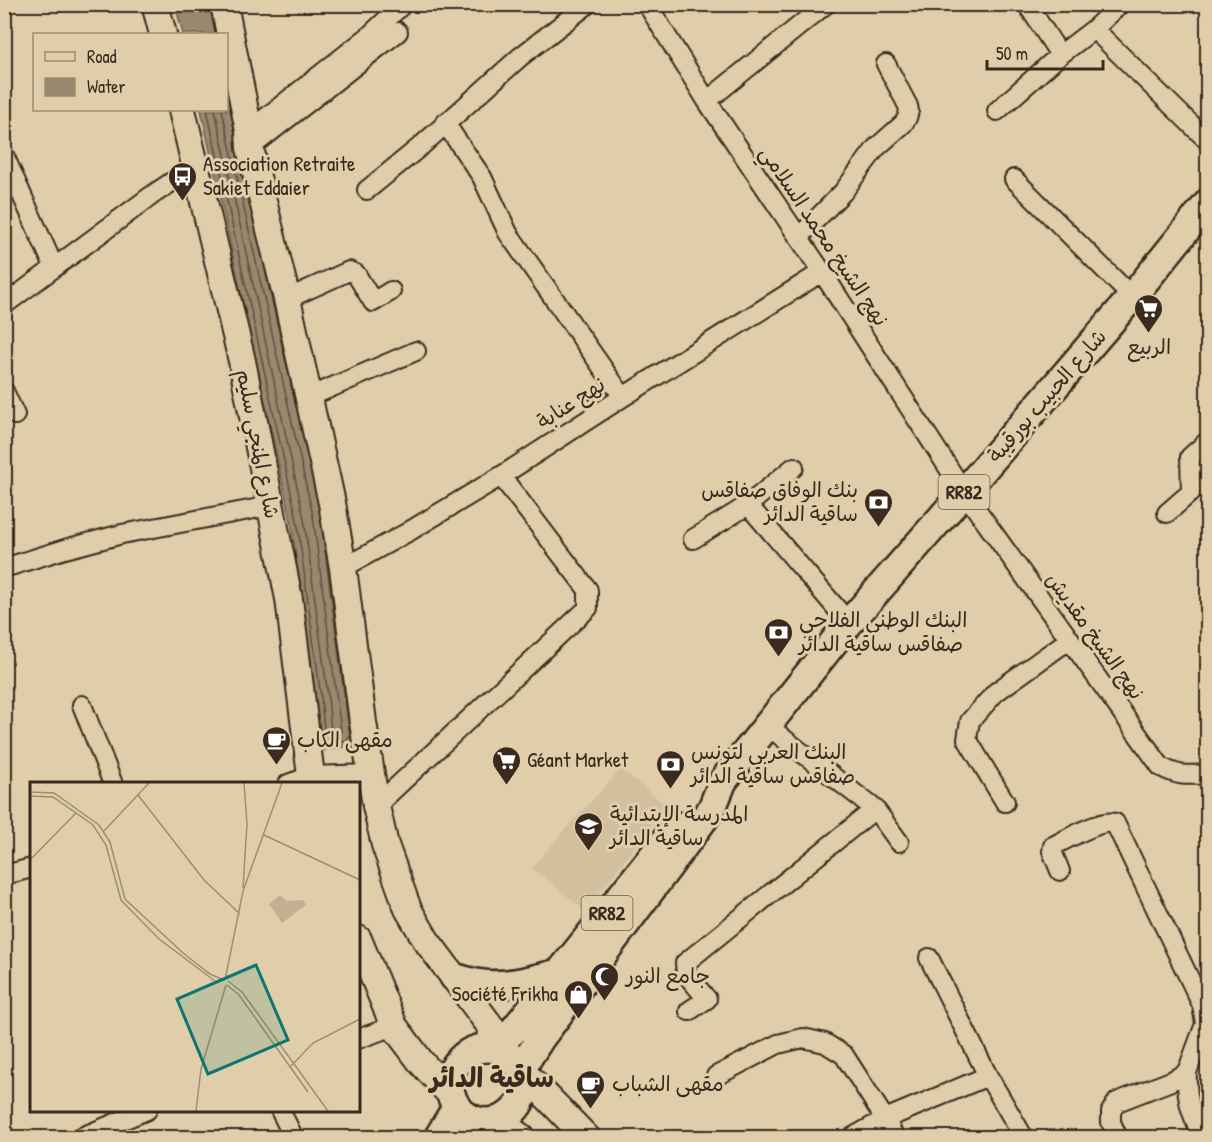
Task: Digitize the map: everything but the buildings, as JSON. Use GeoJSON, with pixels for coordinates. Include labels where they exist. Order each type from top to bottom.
{"type":"FeatureCollection","features":[{"type":"Feature","properties":{"kind":"main road"},"geometry":{"type":"LineString","coordinates":[[155,4],[163,33]]}},
{"type":"Feature","properties":{"kind":"main road"},"geometry":{"type":"LineString","coordinates":[[224,4],[250,139],[332,503],[371,774],[385,845],[408,909],[426,940],[491,1027],[492,1048],[510,1055],[521,1070],[587,1137]]}},
{"type":"Feature","properties":{"kind":"main road","name":"شارع المنجي سليم"},"geometry":{"type":"LineString","coordinates":[[182,111],[242,361],[289,599],[304,781]]}},
{"type":"Feature","properties":{"kind":"main road","name":"شارع الحبيب بورقيبة"},"geometry":{"type":"LineString","coordinates":[[464,1137],[472,1130],[505,1117],[518,1105],[524,1089],[521,1070],[540,1039],[712,808],[723,781],[849,623],[1132,297],[1208,203]]}},
{"type":"Feature","properties":{"kind":"main road","name":"شارع الحبيب بورقيبة"},"geometry":{"type":"LineString","coordinates":[[438,1137],[454,1101],[450,1087],[453,1069],[458,1061],[472,1050],[492,1048],[513,1031],[700,797],[723,781]]}},
{"type":"Feature","properties":{"kind":"main road"},"geometry":{"type":"LineString","coordinates":[[360,944],[394,1026],[421,1062],[468,1116],[482,1121],[493,1121],[522,1137]]}},
{"type":"Feature","properties":{"kind":"main road"},"geometry":{"type":"LineString","coordinates":[[454,978],[497,985],[529,981],[559,973]]}},
{"type":"Feature","properties":{"kind":"street"},"geometry":{"type":"LineString","coordinates":[[250,139],[403,4]]}},
{"type":"Feature","properties":{"kind":"street"},"geometry":{"type":"LineString","coordinates":[[367,190],[421,146],[520,57],[588,4]]}},
{"type":"Feature","properties":{"kind":"street","name":"نهج الشيخ محمد السلامي"},"geometry":{"type":"LineString","coordinates":[[647,4],[707,101],[799,237],[964,492]]}},
{"type":"Feature","properties":{"kind":"street"},"geometry":{"type":"LineString","coordinates":[[707,101],[826,4]]}},
{"type":"Feature","properties":{"kind":"street"},"geometry":{"type":"LineString","coordinates":[[1028,4],[1060,55]]}},
{"type":"Feature","properties":{"kind":"street"},"geometry":{"type":"LineString","coordinates":[[997,111],[1120,4]]}},
{"type":"Feature","properties":{"kind":"street"},"geometry":{"type":"LineString","coordinates":[[1094,29],[1208,141]]}},
{"type":"Feature","properties":{"kind":"street"},"geometry":{"type":"LineString","coordinates":[[250,139],[398,32]]}},
{"type":"Feature","properties":{"kind":"street"},"geometry":{"type":"LineString","coordinates":[[799,237],[843,192],[876,148],[907,118],[908,106],[885,64]]}},
{"type":"Feature","properties":{"kind":"street"},"geometry":{"type":"LineString","coordinates":[[445,123],[482,177],[508,233],[623,397]]}},
{"type":"Feature","properties":{"kind":"street"},"geometry":{"type":"LineString","coordinates":[[4,155],[54,267]]}},
{"type":"Feature","properties":{"kind":"street"},"geometry":{"type":"LineString","coordinates":[[4,305],[155,193],[196,166]]}},
{"type":"Feature","properties":{"kind":"street"},"geometry":{"type":"LineString","coordinates":[[1014,179],[1132,297]]}},
{"type":"Feature","properties":{"kind":"street"},"geometry":{"type":"LineString","coordinates":[[287,299],[349,271],[356,274],[373,302],[392,291]]}},
{"type":"Feature","properties":{"kind":"street","name":"نهج عنابة"},"geometry":{"type":"LineString","coordinates":[[343,568],[501,476],[822,272]]}},
{"type":"Feature","properties":{"kind":"street"},"geometry":{"type":"LineString","coordinates":[[309,397],[416,351]]}},
{"type":"Feature","properties":{"kind":"street"},"geometry":{"type":"LineString","coordinates":[[4,391],[15,415]]}},
{"type":"Feature","properties":{"kind":"street"},"geometry":{"type":"LineString","coordinates":[[1167,513],[1191,492],[1190,457],[1208,441]]}},
{"type":"Feature","properties":{"kind":"street"},"geometry":{"type":"LineString","coordinates":[[693,539],[748,505],[794,466]]}},
{"type":"Feature","properties":{"kind":"street"},"geometry":{"type":"LineString","coordinates":[[376,806],[588,608],[588,590],[501,476]]}},
{"type":"Feature","properties":{"kind":"street","name":"نهج الشيخ مقديش"},"geometry":{"type":"LineString","coordinates":[[964,492],[1161,767],[1182,776],[1208,774]]}},
{"type":"Feature","properties":{"kind":"street"},"geometry":{"type":"LineString","coordinates":[[748,505],[849,623]]}},
{"type":"Feature","properties":{"kind":"street"},"geometry":{"type":"LineString","coordinates":[[4,568],[122,534],[270,506]]}},
{"type":"Feature","properties":{"kind":"street"},"geometry":{"type":"LineString","coordinates":[[1005,802],[967,739],[970,721],[996,692],[1070,639]]}},
{"type":"Feature","properties":{"kind":"street"},"geometry":{"type":"LineString","coordinates":[[82,705],[113,782]]}},
{"type":"Feature","properties":{"kind":"street"},"geometry":{"type":"LineString","coordinates":[[767,724],[875,808],[899,842]]}},
{"type":"Feature","properties":{"kind":"street"},"geometry":{"type":"LineString","coordinates":[[304,781],[371,774]]}},
{"type":"Feature","properties":{"kind":"street"},"geometry":{"type":"LineString","coordinates":[[689,1011],[707,999],[686,974],[685,963],[875,808]]}},
{"type":"Feature","properties":{"kind":"street"},"geometry":{"type":"LineString","coordinates":[[1060,871],[1052,851],[1053,846],[1098,826],[1115,823],[1202,1005],[1206,1024],[1187,1072],[1186,1090],[1192,1114],[1203,1137]]}},
{"type":"Feature","properties":{"kind":"street"},"geometry":{"type":"LineString","coordinates":[[4,875],[30,868]]}},
{"type":"Feature","properties":{"kind":"street"},"geometry":{"type":"LineString","coordinates":[[929,958],[988,1076],[1024,1137]]}},
{"type":"Feature","properties":{"kind":"street"},"geometry":{"type":"LineString","coordinates":[[360,1038],[394,1026]]}},
{"type":"Feature","properties":{"kind":"street"},"geometry":{"type":"LineString","coordinates":[[716,1076],[778,1044],[803,1038],[825,1043],[844,1055],[895,1137]]}},
{"type":"Feature","properties":{"kind":"street"},"geometry":{"type":"LineString","coordinates":[[1118,1137],[1110,1122],[1111,1111],[1117,1102],[1172,1081],[1187,1072]]}},
{"type":"Feature","properties":{"kind":"street"},"geometry":{"type":"LineString","coordinates":[[851,1137],[885,1119],[988,1076]]}},
{"type":"Feature","properties":{"kind":"street"},"geometry":{"type":"LineString","coordinates":[[86,1136],[142,1112]]}},
{"type":"Feature","properties":{"kind":"street"},"geometry":{"type":"LineString","coordinates":[[281,1112],[294,1137]]}},
{"type":"Feature","properties":{"kind":"shaded area","name":"المدرسة الإبتدائية ساقية الدائر"},"geometry":{"type":"Polygon","coordinates":[[[621,769],[666,805],[586,911],[532,868],[621,769]]]}},
{"type":"Feature","properties":{"kind":"water"},"geometry":{"type":"Polygon","coordinates":[[[175,5],[214,5],[220,33],[183,33],[175,5]]]}},
{"type":"Feature","properties":{"kind":"water"},"geometry":{"type":"Polygon","coordinates":[[[228,71],[326,514],[357,745],[319,751],[315,698],[291,521],[201,111],[228,111],[228,71]]]}},
{"type":"Feature","properties":{"kind":"place","name":"Association Retraite Sakiet Eddaier"},"geometry":{"type":"Point","coordinates":[182,202]}},
{"type":"Feature","properties":{"kind":"place","name":"الربيع"},"geometry":{"type":"Point","coordinates":[1149,334]}},
{"type":"Feature","properties":{"kind":"place","name":"بنك الوفاق صفاقس ساقية الدائر"},"geometry":{"type":"Point","coordinates":[879,528]}},
{"type":"Feature","properties":{"kind":"place","name":"البنك الوطني الفلاحي صفاقس ساقية الدائر"},"geometry":{"type":"Point","coordinates":[778,658]}},
{"type":"Feature","properties":{"kind":"place","name":"مقهى الكاب"},"geometry":{"type":"Point","coordinates":[276,766]}},
{"type":"Feature","properties":{"kind":"place","name":"Géant Market"},"geometry":{"type":"Point","coordinates":[506,786]}},
{"type":"Feature","properties":{"kind":"place","name":"البنك العربي لتونس صفاقس ساقية الدائر"},"geometry":{"type":"Point","coordinates":[670,790]}},
{"type":"Feature","properties":{"kind":"place","name":"المدرسة الإبتدائية ساقية الدائر"},"geometry":{"type":"Point","coordinates":[589,852]}},
{"type":"Feature","properties":{"kind":"place","name":"جامع النور"},"geometry":{"type":"Point","coordinates":[605,1002]}},
{"type":"Feature","properties":{"kind":"place","name":"Société Frikha"},"geometry":{"type":"Point","coordinates":[579,1020]}},
{"type":"Feature","properties":{"kind":"place","name":"مقهى الشباب"},"geometry":{"type":"Point","coordinates":[591,1110]}},
{"type":"Feature","properties":{"kind":"district","name":"ساقية الدائر"},"geometry":{"type":"Point","coordinates":[492,1078]}}]}
